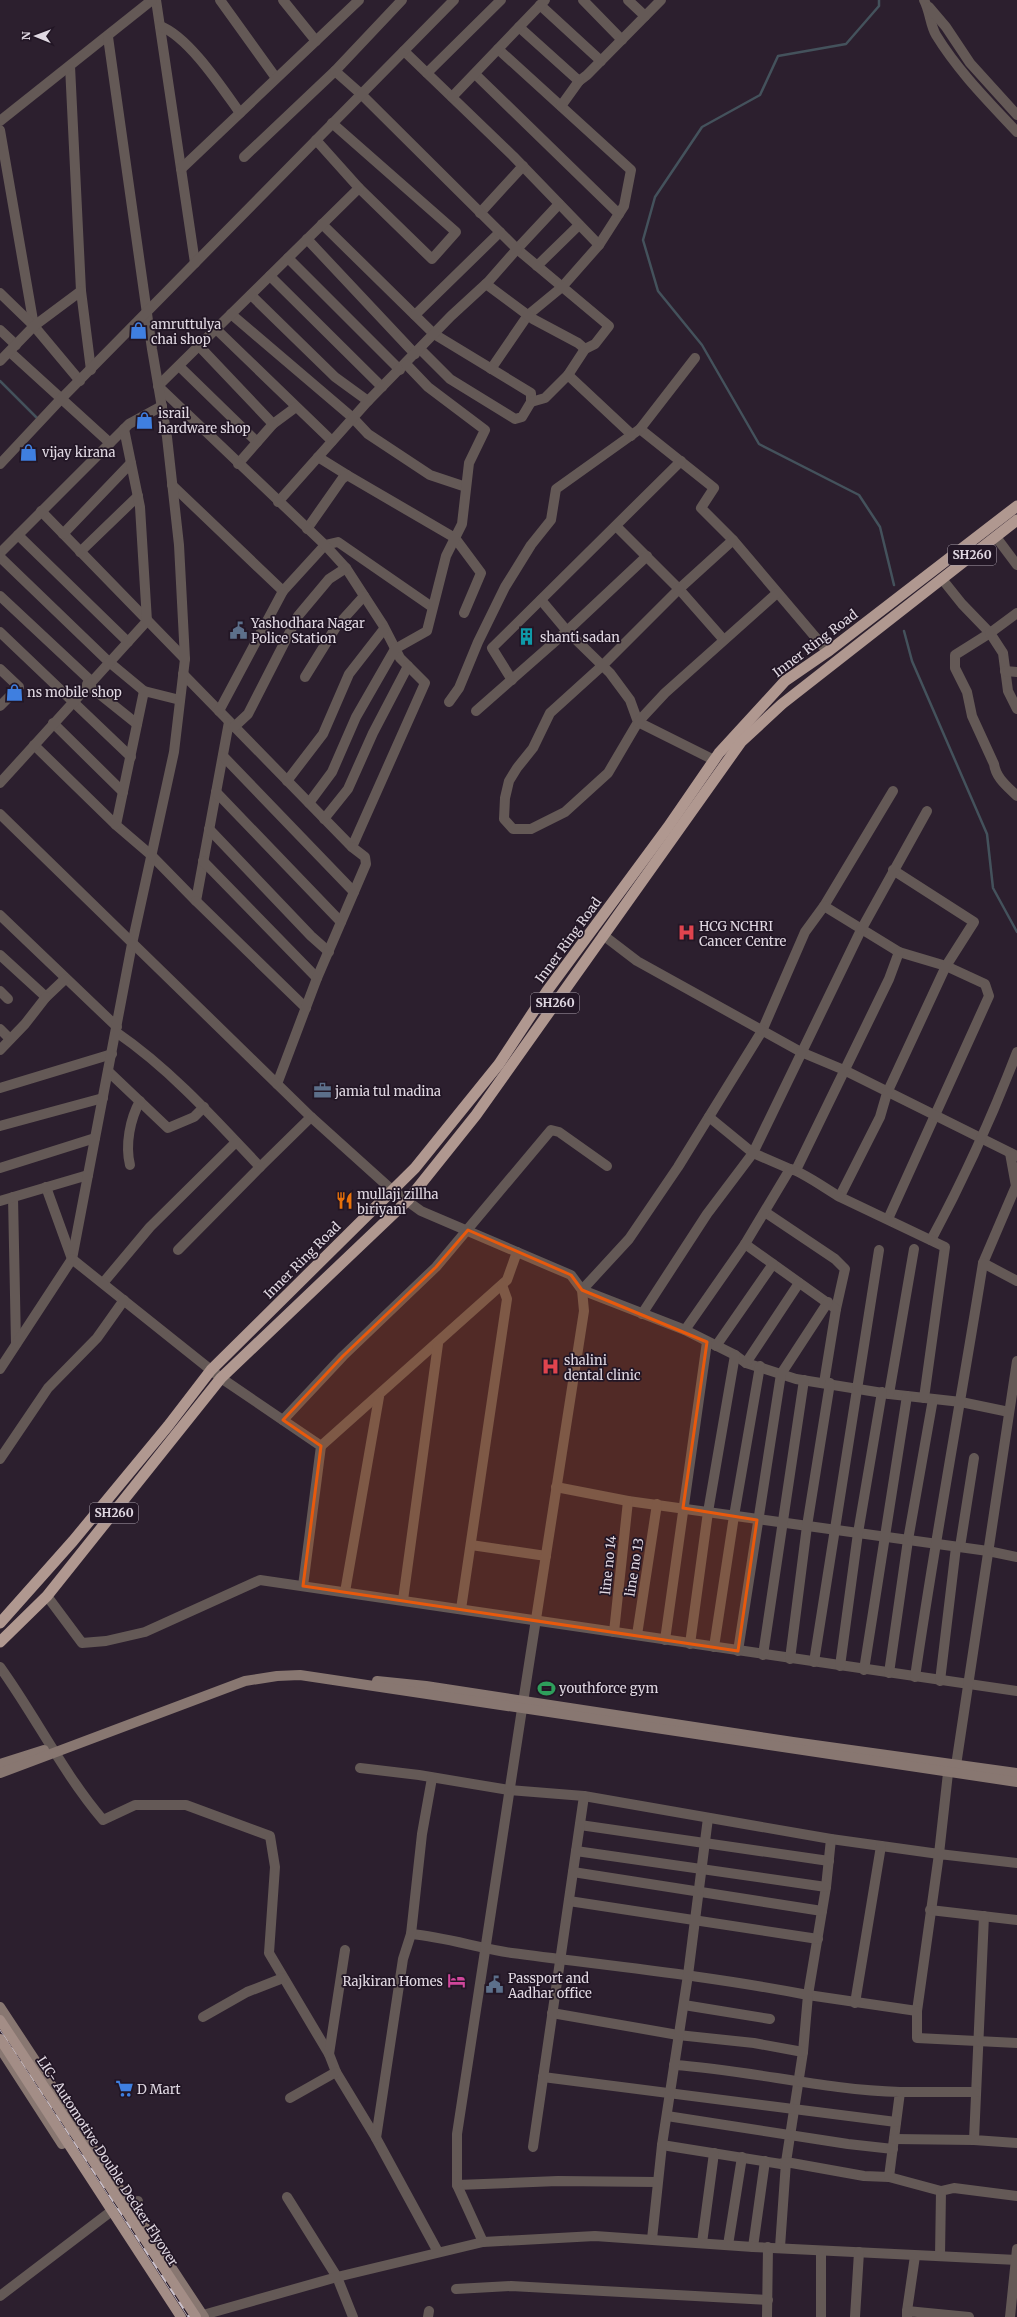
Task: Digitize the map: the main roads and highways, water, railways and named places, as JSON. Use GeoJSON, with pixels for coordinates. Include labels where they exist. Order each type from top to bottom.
{"type":"FeatureCollection","features":[{"type":"Feature","properties":{"kind":"highway","name":"Inner Ring Road"},"geometry":{"type":"LineString","coordinates":[[0,1623],[78,1536],[168,1426],[211,1370],[415,1168],[498,1064],[547,992],[714,760],[785,681],[828,652],[1017,506]]}},
{"type":"Feature","properties":{"kind":"highway","name":"Inner Ring Road"},"geometry":{"type":"LineString","coordinates":[[0,1642],[47,1596],[221,1378],[408,1200],[476,1115],[741,742],[782,704],[1017,520]]}},
{"type":"Feature","properties":{"kind":"main road"},"geometry":{"type":"LineString","coordinates":[[0,1773],[53,1750],[245,1681],[277,1676],[300,1675],[522,1706],[1017,1782]]}},
{"type":"Feature","properties":{"kind":"main road"},"geometry":{"type":"LineString","coordinates":[[0,1764],[53,1750]]}},
{"type":"Feature","properties":{"kind":"main road"},"geometry":{"type":"LineString","coordinates":[[953,1771],[1017,1773]]}},
{"type":"Feature","properties":{"kind":"main road"},"geometry":{"type":"LineString","coordinates":[[0,2007],[131,2202],[199,2316]]}},
{"type":"Feature","properties":{"kind":"main road","name":"LIC- Automotive Double Decker Flyover"},"geometry":{"type":"LineString","coordinates":[[0,2020],[199,2316]]}},
{"type":"Feature","properties":{"kind":"main road","name":"LIC- Automotive Double Decker Flyover"},"geometry":{"type":"LineString","coordinates":[[0,2039],[181,2317]]}},
{"type":"Feature","properties":{"kind":"main road"},"geometry":{"type":"LineString","coordinates":[[0,2048],[177,2317]]}},
{"type":"Feature","properties":{"kind":"waterway"},"geometry":{"type":"LineString","coordinates":[[879,0],[879,6],[846,44],[778,56],[760,95],[702,127],[655,197],[643,240],[658,291],[702,345],[759,444],[859,495],[880,527],[894,585]]}},
{"type":"Feature","properties":{"kind":"waterway"},"geometry":{"type":"LineString","coordinates":[[0,381],[39,420]]}},
{"type":"Feature","properties":{"kind":"waterway"},"geometry":{"type":"LineString","coordinates":[[904,631],[912,661],[987,834],[993,888],[1017,932]]}},
{"type":"Feature","properties":{"kind":"railway"},"geometry":{"type":"LineString","coordinates":[[0,2027],[190,2317]]}},
{"type":"Feature","properties":{"kind":"place","name":"amruttulya chai shop"},"geometry":{"type":"Point","coordinates":[138,331]}},
{"type":"Feature","properties":{"kind":"place","name":"israil hardware shop"},"geometry":{"type":"Point","coordinates":[145,420]}},
{"type":"Feature","properties":{"kind":"place","name":"vijay kirana"},"geometry":{"type":"Point","coordinates":[29,452]}},
{"type":"Feature","properties":{"kind":"place","name":"Yashodhara Nagar Police Station"},"geometry":{"type":"Point","coordinates":[238,630]}},
{"type":"Feature","properties":{"kind":"place","name":"shanti sadan"},"geometry":{"type":"Point","coordinates":[527,637]}},
{"type":"Feature","properties":{"kind":"place","name":"ns mobile shop"},"geometry":{"type":"Point","coordinates":[14,692]}},
{"type":"Feature","properties":{"kind":"place","name":"HCG NCHRI Cancer Centre"},"geometry":{"type":"Point","coordinates":[686,933]}},
{"type":"Feature","properties":{"kind":"place","name":"jamia tul madina"},"geometry":{"type":"Point","coordinates":[322,1091]}},
{"type":"Feature","properties":{"kind":"place","name":"mullaji zillha biriyani"},"geometry":{"type":"Point","coordinates":[344,1201]}},
{"type":"Feature","properties":{"kind":"place","name":"shalini dental clinic"},"geometry":{"type":"Point","coordinates":[551,1367]}},
{"type":"Feature","properties":{"kind":"place","name":"youthforce gym"},"geometry":{"type":"Point","coordinates":[546,1688]}},
{"type":"Feature","properties":{"kind":"place","name":"Rajkiran Homes"},"geometry":{"type":"Point","coordinates":[456,1981]}},
{"type":"Feature","properties":{"kind":"place","name":"Passport and Aadhar office"},"geometry":{"type":"Point","coordinates":[495,1985]}},
{"type":"Feature","properties":{"kind":"place","name":"D Mart"},"geometry":{"type":"Point","coordinates":[124,2089]}}]}
